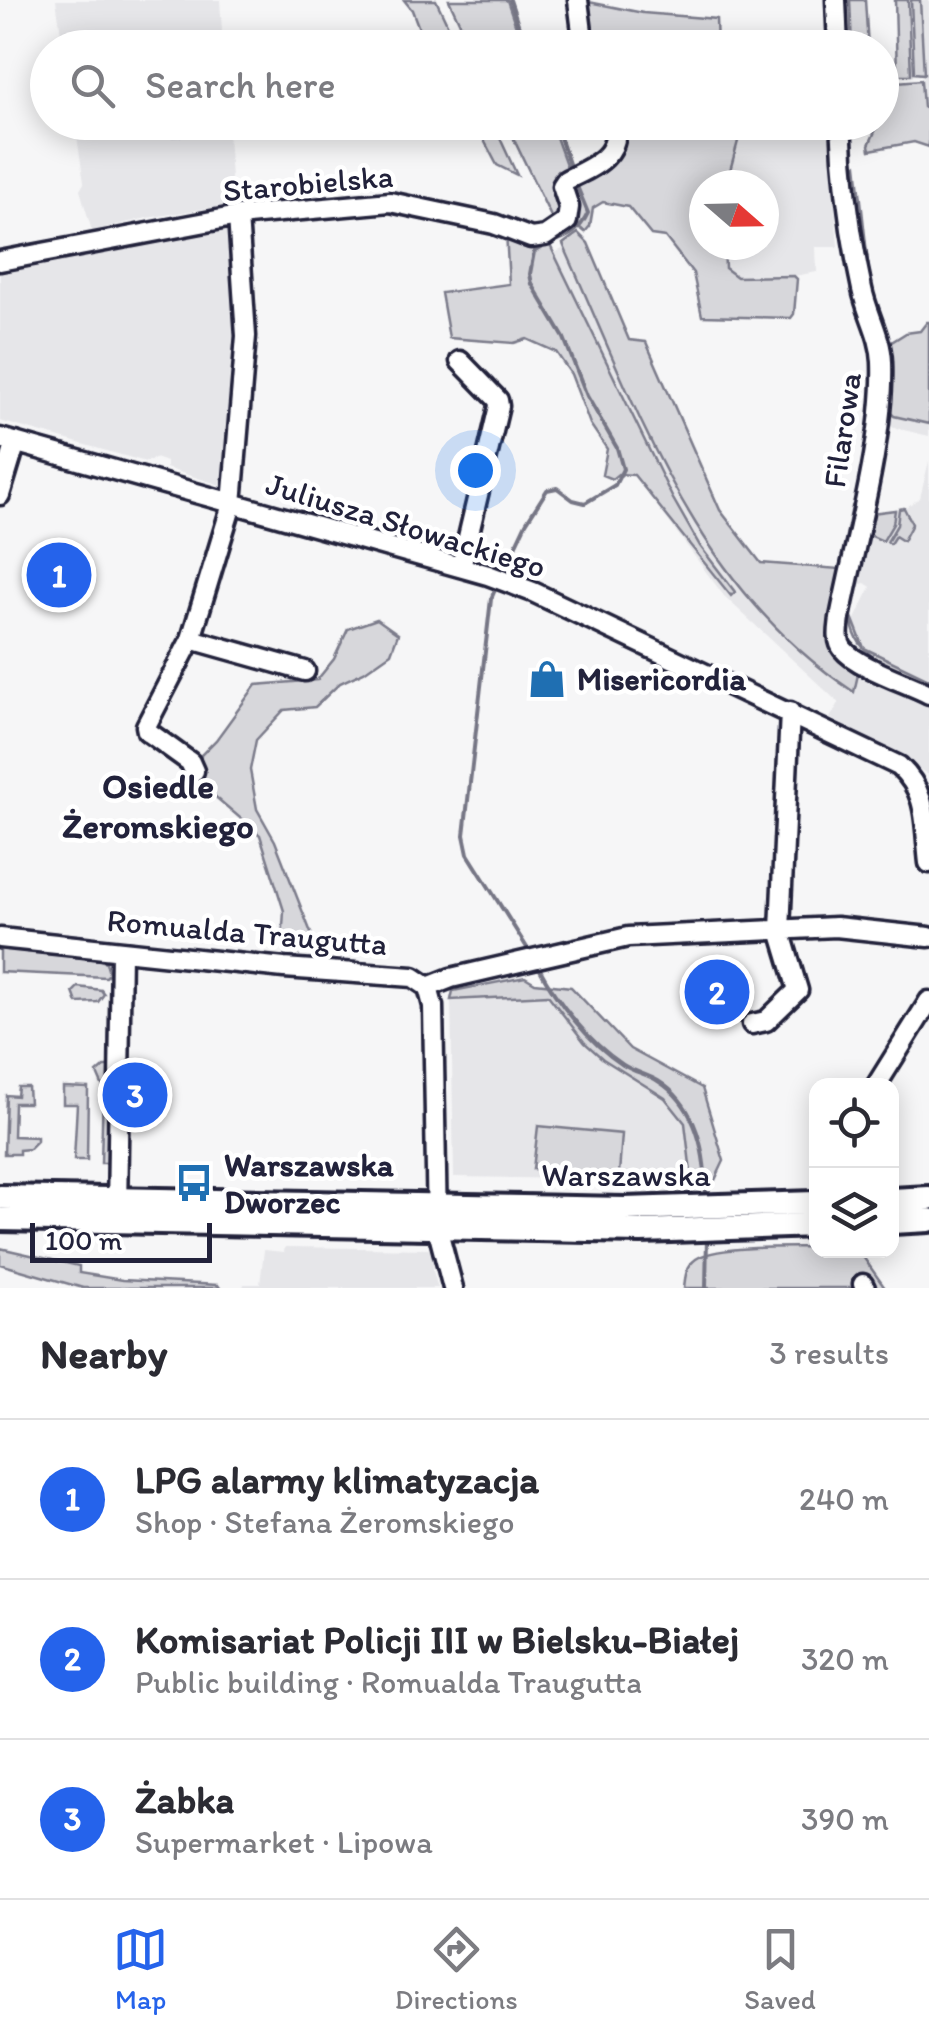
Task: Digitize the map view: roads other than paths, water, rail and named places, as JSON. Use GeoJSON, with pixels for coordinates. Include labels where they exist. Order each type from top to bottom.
{"type":"FeatureCollection","features":[{"type":"Feature","properties":{"kind":"main road","name":"Warszawska"},"geometry":{"type":"LineString","coordinates":[[0,1197],[117,1210],[809,1225]]}},
{"type":"Feature","properties":{"kind":"main road"},"geometry":{"type":"LineString","coordinates":[[899,1200],[929,1198]]}},
{"type":"Feature","properties":{"kind":"main road","name":"Warszawska"},"geometry":{"type":"LineString","coordinates":[[702,1220],[809,1205]]}},
{"type":"Feature","properties":{"kind":"main road","name":"Warszawska"},"geometry":{"type":"LineString","coordinates":[[0,1219],[117,1210]]}},
{"type":"Feature","properties":{"kind":"main road"},"geometry":{"type":"LineString","coordinates":[[899,1222],[929,1220]]}},
{"type":"Feature","properties":{"kind":"street"},"geometry":{"type":"LineString","coordinates":[[578,0],[582,30]]}},
{"type":"Feature","properties":{"kind":"street"},"geometry":{"type":"LineString","coordinates":[[836,0],[837,30]]}},
{"type":"Feature","properties":{"kind":"street","name":"Starobielska"},"geometry":{"type":"LineString","coordinates":[[0,261],[238,216],[398,202],[538,238],[567,221],[569,206],[562,186],[600,162],[615,140]]}},
{"type":"Feature","properties":{"kind":"street","name":"Filarowa"},"geometry":{"type":"LineString","coordinates":[[842,140],[848,210],[864,298],[882,356],[882,382],[839,640],[844,650],[859,660],[929,694]]}},
{"type":"Feature","properties":{"kind":"street"},"geometry":{"type":"LineString","coordinates":[[194,771],[190,762],[146,732],[146,726],[191,639],[232,504],[246,336],[238,216]]}},
{"type":"Feature","properties":{"kind":"street"},"geometry":{"type":"LineString","coordinates":[[460,362],[500,406],[461,567]]}},
{"type":"Feature","properties":{"kind":"street"},"geometry":{"type":"LineString","coordinates":[[0,495],[8,440]]}},
{"type":"Feature","properties":{"kind":"street","name":"Juliusza Słowackiego"},"geometry":{"type":"LineString","coordinates":[[8,440],[512,583],[790,712],[914,776],[928,806],[929,863]]}},
{"type":"Feature","properties":{"kind":"street"},"geometry":{"type":"LineString","coordinates":[[191,639],[305,671]]}},
{"type":"Feature","properties":{"kind":"street"},"geometry":{"type":"LineString","coordinates":[[752,1024],[766,1021],[798,990],[780,930],[790,712]]}},
{"type":"Feature","properties":{"kind":"street","name":"Romualda Traugutta"},"geometry":{"type":"LineString","coordinates":[[0,938],[413,977],[428,988],[451,978],[628,937],[836,927],[929,936]]}},
{"type":"Feature","properties":{"kind":"street"},"geometry":{"type":"LineString","coordinates":[[117,1210],[122,952]]}},
{"type":"Feature","properties":{"kind":"street"},"geometry":{"type":"LineString","coordinates":[[428,988],[433,1006],[436,1216],[452,1288]]}},
{"type":"Feature","properties":{"kind":"street"},"geometry":{"type":"LineString","coordinates":[[881,1078],[929,1001]]}},
{"type":"Feature","properties":{"kind":"waterway"},"geometry":{"type":"LineString","coordinates":[[510,0],[520,30]]}},
{"type":"Feature","properties":{"kind":"waterway"},"geometry":{"type":"LineString","coordinates":[[561,140],[571,170]]}},
{"type":"Feature","properties":{"kind":"waterway"},"geometry":{"type":"LineString","coordinates":[[503,572],[547,490],[557,488],[573,500],[585,503],[615,485],[623,469],[617,448],[587,396],[564,338],[530,274],[534,252],[571,234],[583,223],[588,213],[576,184]]}},
{"type":"Feature","properties":{"kind":"waterway"},"geometry":{"type":"LineString","coordinates":[[497,585],[491,599],[464,835],[468,854],[531,954]]}},
{"type":"Feature","properties":{"kind":"waterway"},"geometry":{"type":"LineString","coordinates":[[538,966],[564,1007],[598,1045],[623,1065],[658,1081],[682,1103],[701,1147],[706,1196]]}},
{"type":"Feature","properties":{"kind":"waterway"},"geometry":{"type":"LineString","coordinates":[[706,1288],[707,1236]]}},
{"type":"Feature","properties":{"kind":"place","name":"LPG alarmy klimatyzacja"},"geometry":{"type":"Point","coordinates":[59,575]}},
{"type":"Feature","properties":{"kind":"place","name":"Misericordia"},"geometry":{"type":"Point","coordinates":[547,679]}},
{"type":"Feature","properties":{"kind":"place","name":"Komisariat Policji III w Bielsku-Białej"},"geometry":{"type":"Point","coordinates":[717,992]}},
{"type":"Feature","properties":{"kind":"place","name":"Żabka"},"geometry":{"type":"Point","coordinates":[135,1095]}},
{"type":"Feature","properties":{"kind":"place","name":"Warszawska Dworzec"},"geometry":{"type":"Point","coordinates":[194,1183]}},
{"type":"Feature","properties":{"kind":"district","name":"Osiedle Żeromskiego"},"geometry":{"type":"Point","coordinates":[158,806]}}]}
